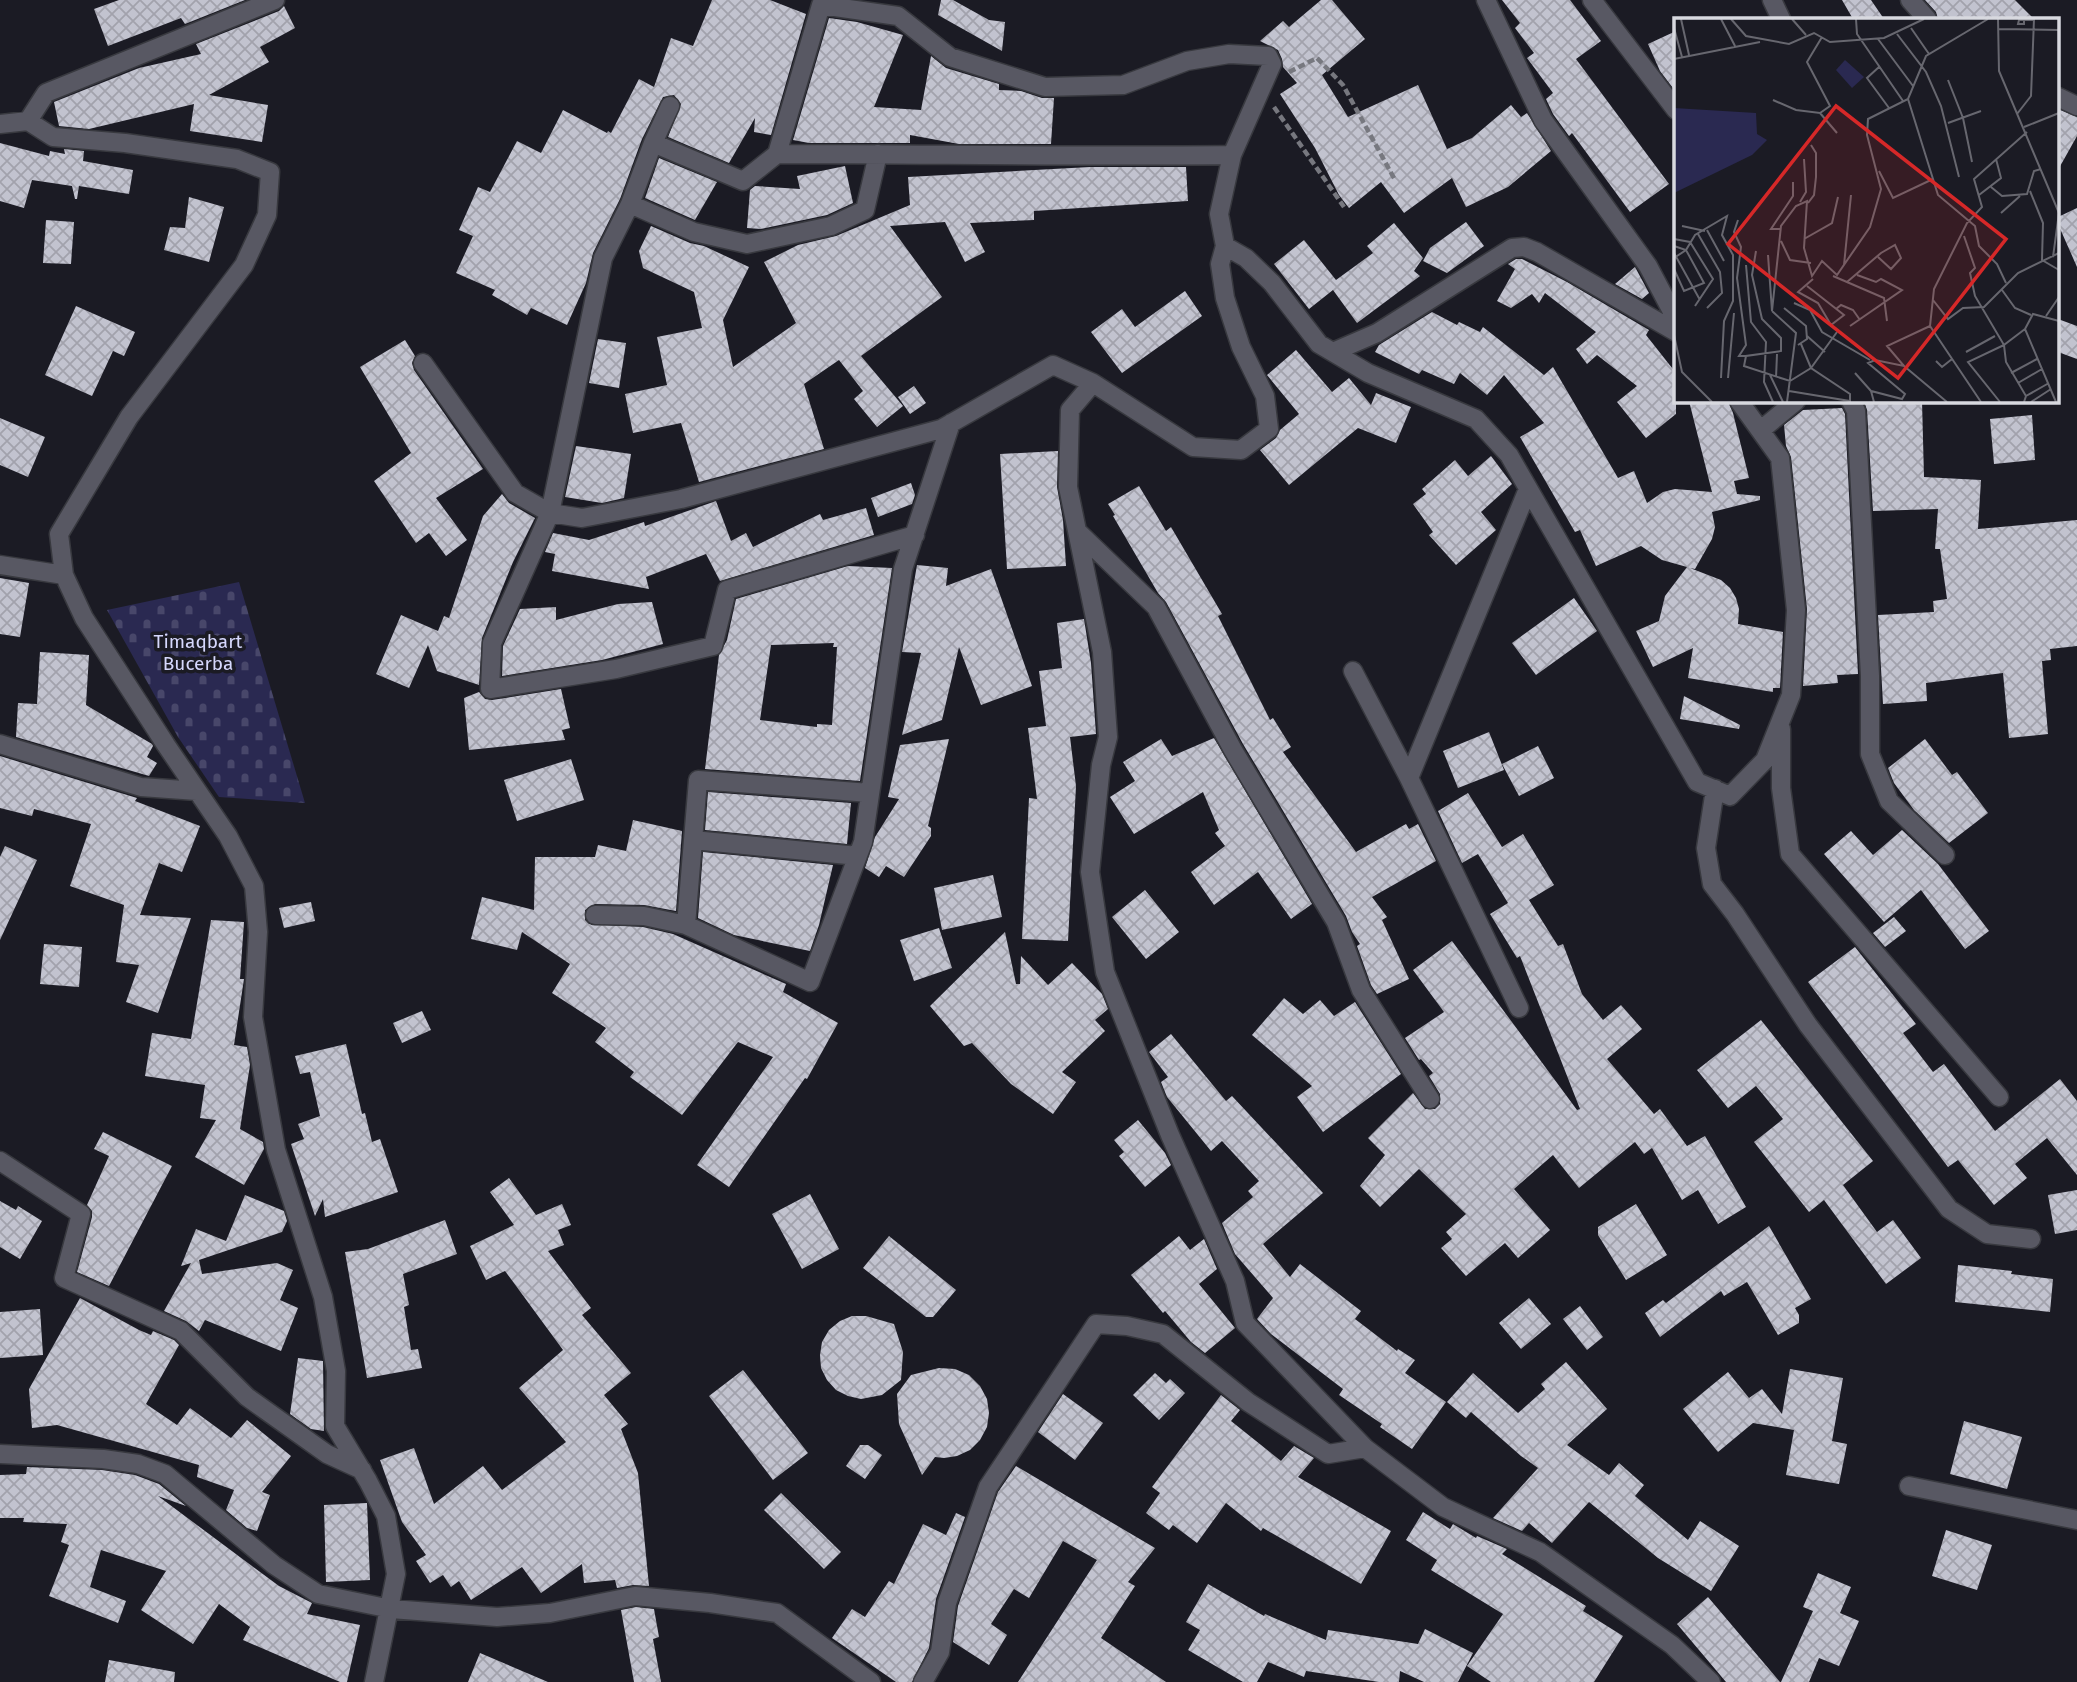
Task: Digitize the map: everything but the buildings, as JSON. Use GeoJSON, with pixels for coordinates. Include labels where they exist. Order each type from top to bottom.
{"type":"FeatureCollection","features":[{"type":"Feature","properties":{"kind":"street"},"geometry":{"type":"LineString","coordinates":[[28,121],[46,93],[275,0]]}},
{"type":"Feature","properties":{"kind":"street"},"geometry":{"type":"LineString","coordinates":[[1486,0],[1543,120],[1648,266],[1674,314]]}},
{"type":"Feature","properties":{"kind":"street"},"geometry":{"type":"LineString","coordinates":[[1772,0],[1781,18]]}},
{"type":"Feature","properties":{"kind":"street"},"geometry":{"type":"LineString","coordinates":[[1910,0],[1926,18]]}},
{"type":"Feature","properties":{"kind":"street"},"geometry":{"type":"LineString","coordinates":[[1603,4],[1674,107]]}},
{"type":"Feature","properties":{"kind":"street"},"geometry":{"type":"LineString","coordinates":[[423,363],[515,493],[550,513],[582,518],[681,499],[941,429],[1053,365],[1093,383],[1193,447],[1241,450],[1269,429],[1265,396],[1241,347],[1224,298],[1220,264],[1225,246],[1219,215],[1232,155],[1272,64],[1268,56],[1228,54],[1187,61],[1123,85],[1045,87],[950,57],[898,16],[821,5],[777,154],[743,181],[653,144]]}},
{"type":"Feature","properties":{"kind":"street"},"geometry":{"type":"LineString","coordinates":[[2060,98],[2077,106]]}},
{"type":"Feature","properties":{"kind":"street"},"geometry":{"type":"LineString","coordinates":[[670,106],[630,204],[603,258],[550,513],[492,643],[490,689],[616,669],[713,646],[727,590],[915,535]]}},
{"type":"Feature","properties":{"kind":"street"},"geometry":{"type":"LineString","coordinates":[[0,124],[28,121],[53,136],[237,159],[270,173],[267,215],[244,265],[129,417],[59,534],[64,575],[84,618],[228,836],[254,886],[258,932],[253,1017],[276,1150],[323,1297],[336,1371],[335,1426],[386,1516],[396,1574],[374,1682]]}},
{"type":"Feature","properties":{"kind":"street"},"geometry":{"type":"LineString","coordinates":[[777,154],[1093,157],[1232,155]]}},
{"type":"Feature","properties":{"kind":"street"},"geometry":{"type":"LineString","coordinates":[[630,204],[694,232],[747,244],[831,226],[865,210],[878,154]]}},
{"type":"Feature","properties":{"kind":"street"},"geometry":{"type":"LineString","coordinates":[[1225,246],[1246,258],[1272,283],[1319,344],[1368,373],[1476,419],[1509,455],[1697,782],[1730,796],[1765,760],[1791,695],[1796,611],[1780,458],[1741,402]]}},
{"type":"Feature","properties":{"kind":"street"},"geometry":{"type":"LineString","coordinates":[[1332,352],[1377,333],[1512,248],[1524,247],[1537,251],[1674,331]]}},
{"type":"Feature","properties":{"kind":"street"},"geometry":{"type":"LineString","coordinates":[[1093,383],[1070,410],[1068,487],[1102,652],[1108,737],[1101,765],[1090,872],[1105,972],[1170,1135],[1235,1281],[1245,1323],[1365,1448],[1443,1507],[1540,1552],[1672,1645],[1711,1682]]}},
{"type":"Feature","properties":{"kind":"street"},"geometry":{"type":"LineString","coordinates":[[1761,430],[1795,402]]}},
{"type":"Feature","properties":{"kind":"street"},"geometry":{"type":"LineString","coordinates":[[1852,402],[1856,411],[1857,425],[1870,676],[1870,754],[1889,801],[1945,855]]}},
{"type":"Feature","properties":{"kind":"street"},"geometry":{"type":"LineString","coordinates":[[595,915],[644,916],[686,925],[810,982],[863,842],[903,569],[951,423]]}},
{"type":"Feature","properties":{"kind":"street"},"geometry":{"type":"LineString","coordinates":[[1409,778],[1528,489]]}},
{"type":"Feature","properties":{"kind":"street"},"geometry":{"type":"LineString","coordinates":[[1077,531],[1156,607],[1233,750],[1336,922],[1361,990],[1430,1099]]}},
{"type":"Feature","properties":{"kind":"street"},"geometry":{"type":"LineString","coordinates":[[0,565],[64,575]]}},
{"type":"Feature","properties":{"kind":"street"},"geometry":{"type":"LineString","coordinates":[[1353,671],[1409,778],[1519,1008]]}},
{"type":"Feature","properties":{"kind":"street"},"geometry":{"type":"LineString","coordinates":[[1781,719],[1781,788],[1790,854],[1999,1097]]}},
{"type":"Feature","properties":{"kind":"street"},"geometry":{"type":"LineString","coordinates":[[0,744],[141,787],[197,791]]}},
{"type":"Feature","properties":{"kind":"street"},"geometry":{"type":"LineString","coordinates":[[686,925],[698,780],[870,793]]}},
{"type":"Feature","properties":{"kind":"street"},"geometry":{"type":"LineString","coordinates":[[1715,789],[1706,848],[1712,884],[1735,914],[1808,1025],[1949,1209],[1987,1234],[2031,1239]]}},
{"type":"Feature","properties":{"kind":"street"},"geometry":{"type":"LineString","coordinates":[[693,840],[858,856]]}},
{"type":"Feature","properties":{"kind":"street"},"geometry":{"type":"LineString","coordinates":[[0,1161],[81,1214],[64,1278],[181,1331],[247,1397],[327,1454],[362,1470]]}},
{"type":"Feature","properties":{"kind":"street"},"geometry":{"type":"LineString","coordinates":[[923,1682],[940,1652],[947,1603],[988,1487],[1096,1324],[1127,1326],[1163,1334],[1248,1402],[1328,1454],[1365,1448]]}},
{"type":"Feature","properties":{"kind":"street"},"geometry":{"type":"LineString","coordinates":[[0,1454],[103,1459],[138,1464],[165,1474],[274,1565],[318,1594],[391,1609],[497,1617],[550,1614],[635,1596],[777,1613],[871,1682]]}},
{"type":"Feature","properties":{"kind":"street"},"geometry":{"type":"LineString","coordinates":[[1909,1486],[2077,1520]]}},
{"type":"Feature","properties":{"kind":"path"},"geometry":{"type":"LineString","coordinates":[[1344,206],[1260,87],[1317,58],[1343,85],[1395,180]]}},
{"type":"Feature","properties":{"kind":"green space","name":"Timaqbart Bucerba"},"geometry":{"type":"Polygon","coordinates":[[[239,582],[305,803],[219,797],[178,737],[107,610],[239,582]]]}}]}
